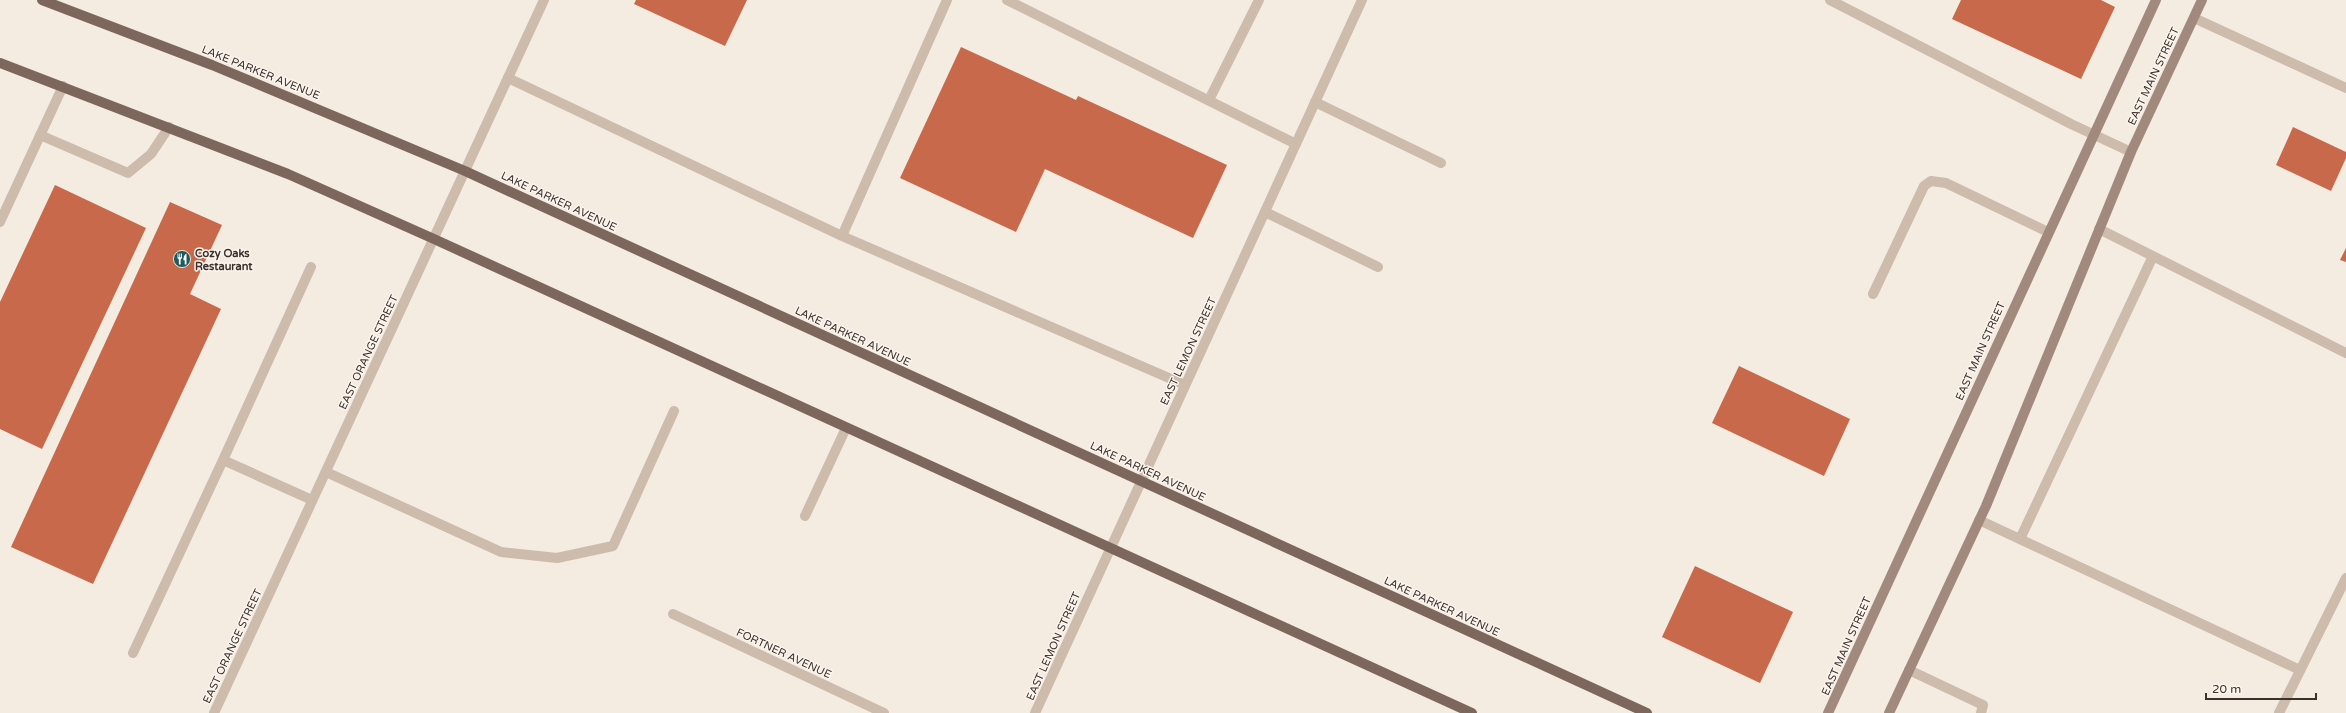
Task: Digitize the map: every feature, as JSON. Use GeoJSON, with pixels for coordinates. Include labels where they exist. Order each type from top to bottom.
{"type":"FeatureCollection","features":[{"type":"Feature","properties":{"kind":"main road","name":"LAKE PARKER AVENUE"},"geometry":{"type":"LineString","coordinates":[[42,0],[212,65],[465,171],[1140,482],[1647,713]]}},
{"type":"Feature","properties":{"kind":"main road","name":"EAST MAIN STREET"},"geometry":{"type":"LineString","coordinates":[[1828,713],[2156,0]]}},
{"type":"Feature","properties":{"kind":"main road","name":"EAST MAIN STREET"},"geometry":{"type":"LineString","coordinates":[[1889,713],[1979,520],[2131,152],[2202,0]]}},
{"type":"Feature","properties":{"kind":"main road"},"geometry":{"type":"LineString","coordinates":[[0,63],[288,174],[434,239],[1472,713]]}},
{"type":"Feature","properties":{"kind":"street","name":"EAST ORANGE STREET"},"geometry":{"type":"LineString","coordinates":[[214,713],[544,0]]}},
{"type":"Feature","properties":{"kind":"street"},"geometry":{"type":"LineString","coordinates":[[842,236],[947,0]]}},
{"type":"Feature","properties":{"kind":"street"},"geometry":{"type":"LineString","coordinates":[[1007,0],[1296,144]]}},
{"type":"Feature","properties":{"kind":"street"},"geometry":{"type":"LineString","coordinates":[[1209,100],[1259,0]]}},
{"type":"Feature","properties":{"kind":"street","name":"EAST LEMON STREET"},"geometry":{"type":"LineString","coordinates":[[1035,713],[1362,0]]}},
{"type":"Feature","properties":{"kind":"street"},"geometry":{"type":"LineString","coordinates":[[1830,0],[2131,152]]}},
{"type":"Feature","properties":{"kind":"street"},"geometry":{"type":"LineString","coordinates":[[2194,18],[2346,88]]}},
{"type":"Feature","properties":{"kind":"street"},"geometry":{"type":"LineString","coordinates":[[508,78],[842,236],[1185,385]]}},
{"type":"Feature","properties":{"kind":"street"},"geometry":{"type":"LineString","coordinates":[[0,222],[63,86]]}},
{"type":"Feature","properties":{"kind":"street"},"geometry":{"type":"LineString","coordinates":[[1315,102],[1441,163]]}},
{"type":"Feature","properties":{"kind":"street"},"geometry":{"type":"LineString","coordinates":[[40,135],[128,173],[151,154],[168,127]]}},
{"type":"Feature","properties":{"kind":"street"},"geometry":{"type":"LineString","coordinates":[[1873,294],[1924,186],[1931,181],[1946,183],[2048,232]]}},
{"type":"Feature","properties":{"kind":"street"},"geometry":{"type":"LineString","coordinates":[[1265,212],[1378,266]]}},
{"type":"Feature","properties":{"kind":"street"},"geometry":{"type":"LineString","coordinates":[[2099,229],[2346,353]]}},
{"type":"Feature","properties":{"kind":"street"},"geometry":{"type":"LineString","coordinates":[[2020,539],[2153,256]]}},
{"type":"Feature","properties":{"kind":"street"},"geometry":{"type":"LineString","coordinates":[[133,653],[311,266]]}},
{"type":"Feature","properties":{"kind":"street"},"geometry":{"type":"LineString","coordinates":[[326,472],[501,552],[557,558],[613,546],[674,411]]}},
{"type":"Feature","properties":{"kind":"street"},"geometry":{"type":"LineString","coordinates":[[805,516],[846,428]]}},
{"type":"Feature","properties":{"kind":"street"},"geometry":{"type":"LineString","coordinates":[[222,460],[312,500]]}},
{"type":"Feature","properties":{"kind":"street"},"geometry":{"type":"LineString","coordinates":[[1979,520],[2300,670]]}},
{"type":"Feature","properties":{"kind":"street"},"geometry":{"type":"LineString","coordinates":[[2279,713],[2346,578]]}},
{"type":"Feature","properties":{"kind":"street","name":"FORTNER AVENUE"},"geometry":{"type":"LineString","coordinates":[[673,614],[884,713]]}},
{"type":"Feature","properties":{"kind":"street"},"geometry":{"type":"LineString","coordinates":[[1909,670],[1983,705],[1981,713]]}},
{"type":"Feature","properties":{"kind":"building"},"geometry":{"type":"Polygon","coordinates":[[[636,0],[747,0],[725,46],[634,4],[636,0]]]}},
{"type":"Feature","properties":{"kind":"building"},"geometry":{"type":"Polygon","coordinates":[[[1961,0],[2101,0],[2115,7],[2081,79],[1952,19],[1961,0]]]}},
{"type":"Feature","properties":{"kind":"building"},"geometry":{"type":"Polygon","coordinates":[[[961,47],[1076,100],[1078,96],[1227,165],[1193,238],[1045,169],[1016,232],[900,178],[961,47]]]}},
{"type":"Feature","properties":{"kind":"building"},"geometry":{"type":"Polygon","coordinates":[[[2293,127],[2346,152],[2346,158],[2331,191],[2276,165],[2293,127]]]}},
{"type":"Feature","properties":{"kind":"building"},"geometry":{"type":"Polygon","coordinates":[[[55,185],[146,228],[42,449],[0,429],[0,302],[55,185]]]}},
{"type":"Feature","properties":{"kind":"building"},"geometry":{"type":"Polygon","coordinates":[[[170,202],[222,225],[190,294],[221,309],[93,584],[11,547],[170,202]]]}},
{"type":"Feature","properties":{"kind":"building"},"geometry":{"type":"Polygon","coordinates":[[[2346,248],[2346,262],[2340,260],[2346,248]]]}},
{"type":"Feature","properties":{"kind":"building"},"geometry":{"type":"Polygon","coordinates":[[[1739,366],[1850,419],[1824,476],[1712,423],[1739,366]]]}},
{"type":"Feature","properties":{"kind":"building"},"geometry":{"type":"Polygon","coordinates":[[[1695,566],[1793,612],[1760,683],[1662,637],[1695,566]]]}},
{"type":"Feature","properties":{"kind":"place","name":"Cozy Oaks Restaurant"},"geometry":{"type":"Point","coordinates":[182,259]}}]}
